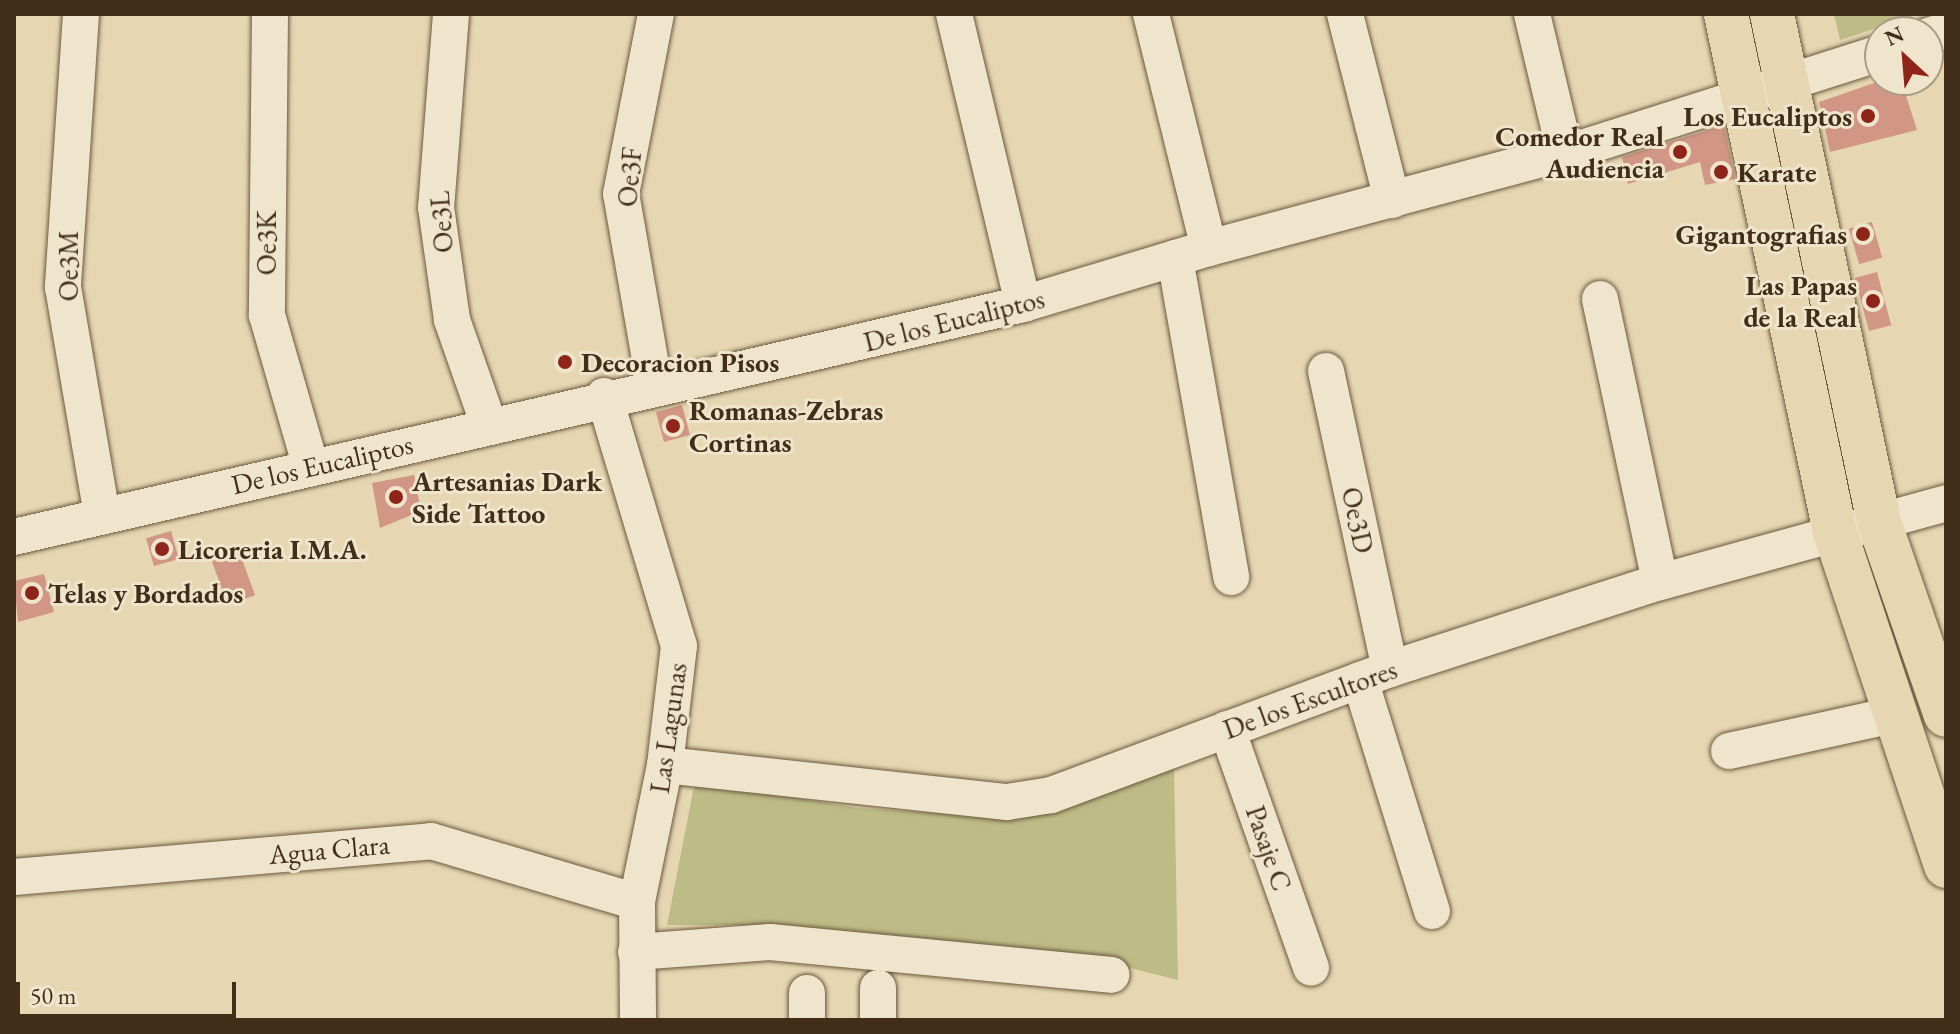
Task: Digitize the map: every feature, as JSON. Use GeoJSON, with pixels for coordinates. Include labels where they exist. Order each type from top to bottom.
{"type":"FeatureCollection","features":[{"type":"Feature","properties":{"kind":"main road"},"geometry":{"type":"LineString","coordinates":[[1726,14],[1835,532],[1893,715],[1946,866]]}},
{"type":"Feature","properties":{"kind":"main road"},"geometry":{"type":"LineString","coordinates":[[1772,14],[1789,83],[1879,522],[1946,715]]}},
{"type":"Feature","properties":{"kind":"street","name":"Oe3M"},"geometry":{"type":"LineString","coordinates":[[81,14],[63,287],[102,515]]}},
{"type":"Feature","properties":{"kind":"street","name":"Oe3K"},"geometry":{"type":"LineString","coordinates":[[270,14],[267,315],[311,467]]}},
{"type":"Feature","properties":{"kind":"street","name":"Oe3L"},"geometry":{"type":"LineString","coordinates":[[451,14],[436,207],[452,320],[489,425]]}},
{"type":"Feature","properties":{"kind":"street","name":"Oe3F"},"geometry":{"type":"LineString","coordinates":[[655,388],[621,194],[656,14]]}},
{"type":"Feature","properties":{"kind":"street"},"geometry":{"type":"LineString","coordinates":[[954,14],[1023,304]]}},
{"type":"Feature","properties":{"kind":"street"},"geometry":{"type":"LineString","coordinates":[[1151,14],[1192,253],[1231,577]]}},
{"type":"Feature","properties":{"kind":"street"},"geometry":{"type":"LineString","coordinates":[[1345,14],[1392,200]]}},
{"type":"Feature","properties":{"kind":"street"},"geometry":{"type":"LineString","coordinates":[[1532,14],[1565,153]]}},
{"type":"Feature","properties":{"kind":"street","name":"De los Eucaliptos"},"geometry":{"type":"LineString","coordinates":[[14,537],[604,396],[655,388],[1023,304],[1192,253],[1565,153],[1745,99],[1864,58]]}},
{"type":"Feature","properties":{"kind":"street"},"geometry":{"type":"LineString","coordinates":[[1600,299],[1660,582]]}},
{"type":"Feature","properties":{"kind":"street","name":"Oe3D"},"geometry":{"type":"LineString","coordinates":[[1326,371],[1375,674],[1432,911]]}},
{"type":"Feature","properties":{"kind":"street","name":"Las Lagunas"},"geometry":{"type":"LineString","coordinates":[[604,396],[679,646],[665,765],[637,902],[638,1020]]}},
{"type":"Feature","properties":{"kind":"street","name":"De los Escultores"},"geometry":{"type":"LineString","coordinates":[[665,765],[1007,802],[1051,795],[1375,674],[1660,582],[1946,503]]}},
{"type":"Feature","properties":{"kind":"street"},"geometry":{"type":"LineString","coordinates":[[1729,751],[1893,715]]}},
{"type":"Feature","properties":{"kind":"street","name":"Pasaje C"},"geometry":{"type":"LineString","coordinates":[[1227,729],[1311,968]]}},
{"type":"Feature","properties":{"kind":"street","name":"Agua Clara"},"geometry":{"type":"LineString","coordinates":[[14,877],[431,841],[637,902]]}},
{"type":"Feature","properties":{"kind":"street"},"geometry":{"type":"LineString","coordinates":[[636,952],[770,942],[1111,975]]}},
{"type":"Feature","properties":{"kind":"shaded area"},"geometry":{"type":"Polygon","coordinates":[[[1834,14],[1920,14],[1864,16],[1864,32],[1840,40],[1834,14]]]}},
{"type":"Feature","properties":{"kind":"shaded area"},"geometry":{"type":"Polygon","coordinates":[[[1174,766],[1178,980],[1070,953],[737,925],[667,925],[695,781],[857,808],[1010,818],[1174,766]]]}},
{"type":"Feature","properties":{"kind":"building","name":"Los Eucaliptos"},"geometry":{"type":"Polygon","coordinates":[[[1864,87],[1864,96],[1906,96],[1917,130],[1830,152],[1819,102],[1864,87]]]}},
{"type":"Feature","properties":{"kind":"building","name":"Comedor Real Audiencia"},"geometry":{"type":"Polygon","coordinates":[[[1724,125],[1735,179],[1705,185],[1700,162],[1628,184],[1622,157],[1724,125]]]}},
{"type":"Feature","properties":{"kind":"building"},"geometry":{"type":"Polygon","coordinates":[[[1872,222],[1882,258],[1859,264],[1849,229],[1872,222]]]}},
{"type":"Feature","properties":{"kind":"building","name":"Las Papas de la Real"},"geometry":{"type":"Polygon","coordinates":[[[1877,272],[1891,325],[1869,331],[1855,278],[1877,272]]]}},
{"type":"Feature","properties":{"kind":"building","name":"Romanas-Zebras Cortinas"},"geometry":{"type":"Polygon","coordinates":[[[682,405],[690,435],[664,442],[656,412],[682,405]]]}},
{"type":"Feature","properties":{"kind":"building","name":"Artesanias Dark Side Tattoo"},"geometry":{"type":"Polygon","coordinates":[[[414,475],[421,511],[380,528],[372,483],[414,475]]]}},
{"type":"Feature","properties":{"kind":"building","name":"Licoreria I.M.A."},"geometry":{"type":"Polygon","coordinates":[[[171,531],[179,559],[154,566],[146,538],[171,531]]]}},
{"type":"Feature","properties":{"kind":"building"},"geometry":{"type":"Polygon","coordinates":[[[239,551],[255,595],[228,605],[212,561],[239,551]]]}},
{"type":"Feature","properties":{"kind":"building","name":"Telas y Bordados"},"geometry":{"type":"Polygon","coordinates":[[[44,574],[54,612],[18,622],[14,581],[44,574]]]}},
{"type":"Feature","properties":{"kind":"place","name":"Los Eucaliptos"},"geometry":{"type":"Point","coordinates":[1868,116]}},
{"type":"Feature","properties":{"kind":"place","name":"Comedor Real Audiencia"},"geometry":{"type":"Point","coordinates":[1680,152]}},
{"type":"Feature","properties":{"kind":"place","name":"Karate"},"geometry":{"type":"Point","coordinates":[1721,172]}},
{"type":"Feature","properties":{"kind":"place","name":"Gigantografias"},"geometry":{"type":"Point","coordinates":[1863,234]}},
{"type":"Feature","properties":{"kind":"place","name":"Las Papas de la Real"},"geometry":{"type":"Point","coordinates":[1873,301]}},
{"type":"Feature","properties":{"kind":"place","name":"Decoracion Pisos"},"geometry":{"type":"Point","coordinates":[565,362]}},
{"type":"Feature","properties":{"kind":"place","name":"Romanas-Zebras Cortinas"},"geometry":{"type":"Point","coordinates":[673,426]}},
{"type":"Feature","properties":{"kind":"place","name":"Artesanias Dark Side Tattoo"},"geometry":{"type":"Point","coordinates":[396,497]}},
{"type":"Feature","properties":{"kind":"place","name":"Licoreria I.M.A."},"geometry":{"type":"Point","coordinates":[162,549]}},
{"type":"Feature","properties":{"kind":"place","name":"Telas y Bordados"},"geometry":{"type":"Point","coordinates":[32,593]}}]}
